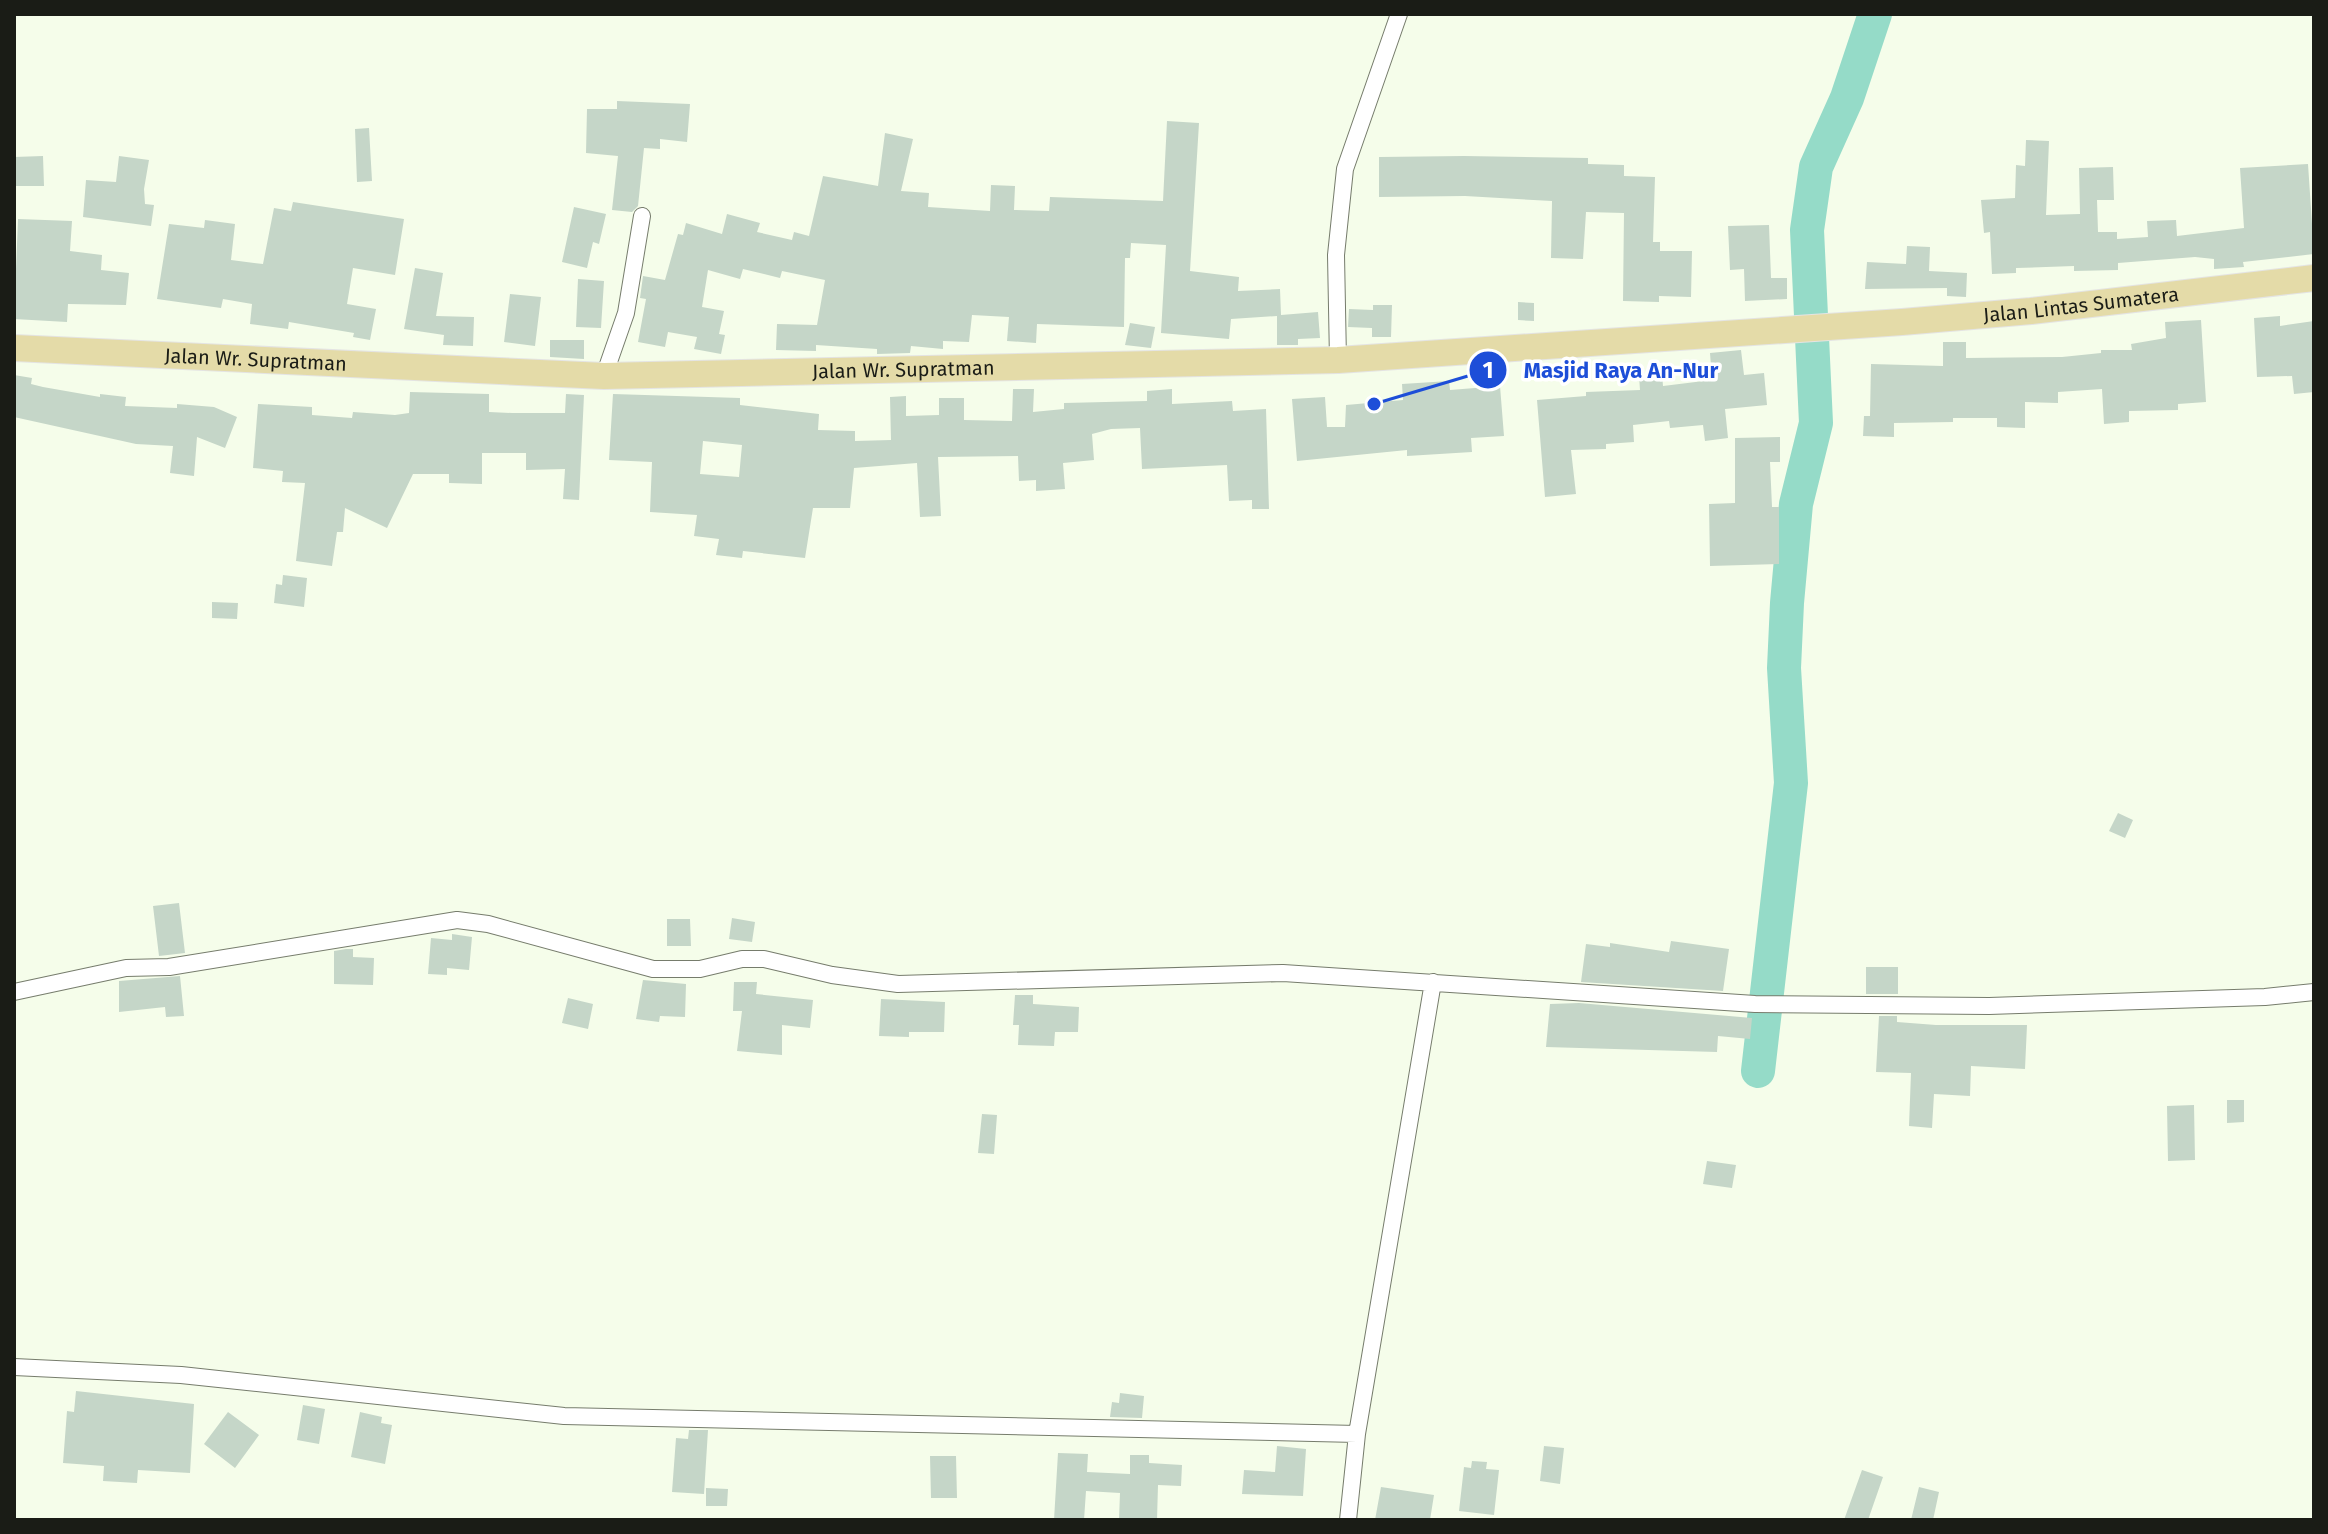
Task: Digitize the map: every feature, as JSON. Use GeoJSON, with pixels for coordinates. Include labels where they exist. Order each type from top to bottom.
{"type":"FeatureCollection","features":[{"type":"Feature","properties":{"kind":"main road","name":"Jalan Lintas Sumatera"},"geometry":{"type":"LineString","coordinates":[[1793,329],[2031,311],[2314,278]]}},
{"type":"Feature","properties":{"kind":"main road","name":"Jalan Wr. Supratman"},"geometry":{"type":"LineString","coordinates":[[14,348],[604,376],[1338,360],[1793,329]]}},
{"type":"Feature","properties":{"kind":"street"},"geometry":{"type":"LineString","coordinates":[[1338,360],[1336,255],[1345,169],[1399,14]]}},
{"type":"Feature","properties":{"kind":"street"},"geometry":{"type":"LineString","coordinates":[[604,376],[626,313],[642,216]]}},
{"type":"Feature","properties":{"kind":"street"},"geometry":{"type":"LineString","coordinates":[[14,992],[126,968],[169,967],[457,920],[488,924],[653,969],[700,969],[742,959],[764,959],[832,975],[898,984],[1283,973],[1776,1005],[1989,1006],[2265,997],[2314,992]]}},
{"type":"Feature","properties":{"kind":"street"},"geometry":{"type":"LineString","coordinates":[[1348,1520],[1357,1434],[1433,982]]}},
{"type":"Feature","properties":{"kind":"street"},"geometry":{"type":"LineString","coordinates":[[14,1367],[181,1375],[564,1416],[1357,1434]]}},
{"type":"Feature","properties":{"kind":"building"},"geometry":{"type":"Polygon","coordinates":[[[617,101],[690,104],[687,142],[660,139],[660,149],[644,148],[638,206],[632,212],[612,210],[618,156],[586,153],[587,109],[617,109],[617,101]]]}},
{"type":"Feature","properties":{"kind":"building"},"geometry":{"type":"Polygon","coordinates":[[[1167,121],[1199,123],[1190,271],[1239,277],[1238,291],[1280,289],[1281,315],[1318,312],[1320,338],[1298,339],[1298,345],[1277,345],[1277,316],[1231,319],[1229,339],[1161,333],[1166,245],[1131,243],[1130,258],[1125,258],[1124,327],[1037,324],[1036,343],[1007,341],[1009,317],[972,315],[969,342],[943,341],[943,349],[911,346],[910,353],[877,354],[877,349],[816,345],[816,351],[776,350],[777,324],[817,325],[825,280],[782,271],[780,278],[743,269],[740,279],[708,270],[702,307],[724,311],[719,334],[725,335],[721,354],[694,349],[697,337],[668,332],[665,347],[638,342],[646,299],[640,298],[643,276],[665,280],[678,234],[683,235],[686,223],[722,234],[727,214],[760,223],[757,232],[792,240],[794,232],[809,236],[823,176],[878,186],[885,133],[913,139],[901,191],[929,193],[928,207],[990,211],[991,185],[1015,186],[1014,210],[1049,211],[1050,197],[1163,201],[1167,121]]]}},
{"type":"Feature","properties":{"kind":"building"},"geometry":{"type":"Polygon","coordinates":[[[369,128],[372,181],[357,182],[355,129],[369,128]]]}},
{"type":"Feature","properties":{"kind":"building"},"geometry":{"type":"Polygon","coordinates":[[[2026,140],[2049,141],[2046,215],[2080,214],[2079,168],[2113,167],[2114,200],[2097,200],[2098,232],[2117,232],[2117,239],[2148,237],[2147,221],[2176,220],[2177,236],[2244,228],[2240,168],[2308,164],[2314,254],[2243,262],[2244,267],[2214,269],[2214,259],[2195,257],[2118,263],[2118,270],[2074,271],[2074,266],[2016,268],[2016,273],[1992,274],[1990,232],[1984,233],[1981,200],[2015,198],[2016,165],[2025,166],[2026,140]]]}},
{"type":"Feature","properties":{"kind":"building"},"geometry":{"type":"Polygon","coordinates":[[[43,156],[44,186],[14,186],[14,157],[43,156]]]}},
{"type":"Feature","properties":{"kind":"building"},"geometry":{"type":"Polygon","coordinates":[[[119,156],[149,160],[144,189],[145,204],[154,205],[151,226],[83,217],[86,180],[116,182],[119,156]]]}},
{"type":"Feature","properties":{"kind":"building"},"geometry":{"type":"Polygon","coordinates":[[[1379,157],[1588,158],[1588,164],[1624,165],[1624,176],[1655,177],[1653,242],[1660,242],[1660,251],[1692,251],[1691,297],[1659,296],[1659,302],[1623,301],[1624,213],[1586,212],[1583,259],[1551,258],[1552,201],[1465,196],[1379,197],[1379,157]]]}},
{"type":"Feature","properties":{"kind":"building"},"geometry":{"type":"Polygon","coordinates":[[[293,202],[404,219],[395,275],[353,268],[347,304],[376,309],[370,340],[353,337],[354,333],[289,322],[288,329],[250,324],[252,304],[223,299],[221,308],[157,299],[169,224],[204,228],[205,220],[235,224],[231,260],[263,264],[274,208],[291,211],[293,202]]]}},
{"type":"Feature","properties":{"kind":"building"},"geometry":{"type":"Polygon","coordinates":[[[574,207],[606,214],[599,244],[593,242],[587,268],[562,262],[574,207]]]}},
{"type":"Feature","properties":{"kind":"building"},"geometry":{"type":"Polygon","coordinates":[[[18,219],[72,221],[70,251],[102,255],[101,270],[129,273],[126,305],[68,304],[67,322],[14,319],[18,219]]]}},
{"type":"Feature","properties":{"kind":"building"},"geometry":{"type":"Polygon","coordinates":[[[1769,225],[1771,278],[1787,278],[1787,299],[1745,301],[1744,269],[1730,270],[1728,226],[1769,225]]]}},
{"type":"Feature","properties":{"kind":"building"},"geometry":{"type":"Polygon","coordinates":[[[1907,246],[1930,247],[1929,271],[1967,273],[1966,297],[1947,296],[1947,288],[1865,289],[1867,262],[1906,264],[1907,246]]]}},
{"type":"Feature","properties":{"kind":"building"},"geometry":{"type":"Polygon","coordinates":[[[415,268],[443,273],[436,316],[474,317],[473,346],[443,345],[444,335],[404,329],[415,268]]]}},
{"type":"Feature","properties":{"kind":"building"},"geometry":{"type":"Polygon","coordinates":[[[578,279],[604,281],[601,328],[576,327],[578,279]]]}},
{"type":"Feature","properties":{"kind":"building"},"geometry":{"type":"Polygon","coordinates":[[[510,294],[541,297],[535,346],[504,342],[510,294]]]}},
{"type":"Feature","properties":{"kind":"building"},"geometry":{"type":"Polygon","coordinates":[[[1518,302],[1534,303],[1534,321],[1518,320],[1518,302]]]}},
{"type":"Feature","properties":{"kind":"building"},"geometry":{"type":"Polygon","coordinates":[[[1373,305],[1392,305],[1391,337],[1372,337],[1372,328],[1348,327],[1349,309],[1373,310],[1373,305]]]}},
{"type":"Feature","properties":{"kind":"building"},"geometry":{"type":"Polygon","coordinates":[[[2280,316],[2280,326],[2314,321],[2314,392],[2294,394],[2292,376],[2257,377],[2254,318],[2280,316]]]}},
{"type":"Feature","properties":{"kind":"building"},"geometry":{"type":"Polygon","coordinates":[[[2201,320],[2206,402],[2178,404],[2178,410],[2129,411],[2129,422],[2104,424],[2102,389],[2058,392],[2058,403],[2025,402],[2025,428],[1997,427],[1997,418],[1953,418],[1953,422],[1894,423],[1894,437],[1863,436],[1864,416],[1870,416],[1871,364],[1943,366],[1943,342],[1966,342],[1966,358],[2062,357],[2101,353],[2101,350],[2132,350],[2131,344],[2166,338],[2165,322],[2201,320]]]}},
{"type":"Feature","properties":{"kind":"building"},"geometry":{"type":"Polygon","coordinates":[[[1130,323],[1155,327],[1151,348],[1125,345],[1130,323]]]}},
{"type":"Feature","properties":{"kind":"building"},"geometry":{"type":"Polygon","coordinates":[[[550,340],[584,340],[584,359],[550,357],[550,340]]]}},
{"type":"Feature","properties":{"kind":"building"},"geometry":{"type":"Polygon","coordinates":[[[1741,350],[1744,375],[1764,373],[1767,405],[1725,409],[1728,438],[1705,441],[1703,425],[1670,428],[1669,421],[1633,425],[1634,442],[1606,444],[1606,449],[1571,450],[1576,494],[1545,497],[1537,400],[1586,396],[1586,392],[1640,390],[1639,376],[1662,374],[1663,386],[1712,380],[1710,353],[1741,350]]]}},
{"type":"Feature","properties":{"kind":"building"},"geometry":{"type":"Polygon","coordinates":[[[14,375],[32,378],[31,384],[43,387],[100,397],[100,394],[126,397],[125,406],[177,408],[177,404],[214,407],[237,417],[225,448],[197,437],[194,476],[170,473],[173,446],[136,444],[14,417],[14,375]]]}},
{"type":"Feature","properties":{"kind":"building"},"geometry":{"type":"Polygon","coordinates":[[[1449,381],[1450,390],[1500,386],[1504,436],[1471,438],[1472,452],[1407,456],[1407,450],[1297,461],[1292,399],[1325,397],[1327,427],[1345,427],[1346,405],[1403,400],[1402,384],[1449,381]]]}},
{"type":"Feature","properties":{"kind":"building"},"geometry":{"type":"Polygon","coordinates":[[[1013,389],[1034,389],[1033,412],[1064,409],[1064,403],[1147,401],[1147,391],[1172,389],[1172,404],[1232,401],[1233,411],[1266,409],[1269,509],[1252,509],[1252,500],[1229,501],[1227,465],[1142,469],[1140,428],[1111,429],[1092,434],[1094,460],[1063,463],[1065,489],[1036,491],[1036,480],[1019,481],[1018,456],[938,457],[941,516],[920,517],[917,463],[854,468],[850,508],[813,508],[805,558],[743,551],[742,558],[716,555],[719,539],[694,536],[697,515],[650,512],[652,462],[609,460],[613,394],[740,398],[740,405],[819,414],[818,430],[855,431],[855,441],[891,440],[890,397],[906,396],[906,416],[939,415],[939,398],[964,398],[964,420],[1012,421],[1013,389]],[[703,441],[700,474],[739,477],[742,445],[703,441]]]}},
{"type":"Feature","properties":{"kind":"building"},"geometry":{"type":"Polygon","coordinates":[[[410,392],[489,394],[489,412],[512,413],[565,413],[566,394],[584,395],[579,500],[563,499],[565,469],[526,470],[526,453],[482,453],[482,484],[449,483],[449,474],[413,474],[387,528],[345,508],[343,532],[337,532],[332,566],[296,561],[305,483],[282,482],[283,471],[253,468],[258,404],[312,407],[312,415],[352,418],[353,412],[395,415],[409,413],[410,392]]]}},
{"type":"Feature","properties":{"kind":"building"},"geometry":{"type":"Polygon","coordinates":[[[1780,437],[1780,462],[1770,462],[1772,507],[1779,507],[1779,564],[1710,566],[1709,504],[1735,503],[1735,438],[1780,437]]]}},
{"type":"Feature","properties":{"kind":"building"},"geometry":{"type":"Polygon","coordinates":[[[283,575],[307,578],[304,607],[274,603],[276,584],[282,585],[283,575]]]}},
{"type":"Feature","properties":{"kind":"building"},"geometry":{"type":"Polygon","coordinates":[[[212,602],[238,603],[237,619],[212,618],[212,602]]]}},
{"type":"Feature","properties":{"kind":"building"},"geometry":{"type":"Polygon","coordinates":[[[2118,813],[2133,820],[2125,838],[2109,831],[2118,813]]]}},
{"type":"Feature","properties":{"kind":"building"},"geometry":{"type":"Polygon","coordinates":[[[179,903],[185,953],[159,956],[153,906],[179,903]]]}},
{"type":"Feature","properties":{"kind":"building"},"geometry":{"type":"Polygon","coordinates":[[[732,918],[755,922],[752,942],[729,939],[732,918]]]}},
{"type":"Feature","properties":{"kind":"building"},"geometry":{"type":"Polygon","coordinates":[[[667,919],[690,919],[691,946],[667,946],[667,919]]]}},
{"type":"Feature","properties":{"kind":"building"},"geometry":{"type":"Polygon","coordinates":[[[452,934],[472,937],[469,970],[447,968],[447,975],[428,974],[431,938],[452,940],[452,934]]]}},
{"type":"Feature","properties":{"kind":"building"},"geometry":{"type":"Polygon","coordinates":[[[1671,941],[1729,949],[1723,991],[1581,982],[1586,944],[1610,947],[1610,943],[1669,952],[1671,941]]]}},
{"type":"Feature","properties":{"kind":"building"},"geometry":{"type":"Polygon","coordinates":[[[353,949],[353,957],[374,958],[373,985],[334,984],[334,951],[353,949]]]}},
{"type":"Feature","properties":{"kind":"building"},"geometry":{"type":"Polygon","coordinates":[[[1866,967],[1898,967],[1898,994],[1866,994],[1866,967]]]}},
{"type":"Feature","properties":{"kind":"building"},"geometry":{"type":"Polygon","coordinates":[[[180,976],[184,1016],[166,1017],[165,1007],[119,1012],[119,981],[180,976]]]}},
{"type":"Feature","properties":{"kind":"building"},"geometry":{"type":"Polygon","coordinates":[[[643,980],[686,984],[685,1017],[660,1016],[659,1022],[636,1019],[643,980]]]}},
{"type":"Feature","properties":{"kind":"building"},"geometry":{"type":"Polygon","coordinates":[[[734,982],[757,982],[756,994],[813,1000],[810,1028],[782,1025],[782,1055],[737,1051],[742,1011],[733,1011],[734,982]]]}},
{"type":"Feature","properties":{"kind":"building"},"geometry":{"type":"Polygon","coordinates":[[[1015,995],[1033,995],[1033,1004],[1079,1007],[1078,1032],[1055,1032],[1054,1046],[1018,1045],[1019,1025],[1013,1025],[1015,995]]]}},
{"type":"Feature","properties":{"kind":"building"},"geometry":{"type":"Polygon","coordinates":[[[568,998],[593,1004],[588,1029],[562,1023],[568,998]]]}},
{"type":"Feature","properties":{"kind":"building"},"geometry":{"type":"Polygon","coordinates":[[[881,999],[945,1002],[944,1032],[909,1032],[909,1037],[879,1036],[881,999]]]}},
{"type":"Feature","properties":{"kind":"building"},"geometry":{"type":"Polygon","coordinates":[[[1579,1003],[1752,1018],[1750,1039],[1718,1036],[1717,1052],[1546,1047],[1550,1004],[1579,1003]]]}},
{"type":"Feature","properties":{"kind":"building"},"geometry":{"type":"Polygon","coordinates":[[[1879,1016],[1897,1016],[1897,1022],[1936,1025],[2027,1025],[2025,1069],[1971,1066],[1970,1096],[1934,1094],[1932,1128],[1909,1126],[1911,1073],[1876,1072],[1879,1016]]]}},
{"type":"Feature","properties":{"kind":"building"},"geometry":{"type":"Polygon","coordinates":[[[2227,1100],[2244,1100],[2244,1122],[2227,1123],[2227,1100]]]}},
{"type":"Feature","properties":{"kind":"building"},"geometry":{"type":"Polygon","coordinates":[[[2194,1105],[2195,1160],[2168,1161],[2167,1106],[2194,1105]]]}},
{"type":"Feature","properties":{"kind":"building"},"geometry":{"type":"Polygon","coordinates":[[[982,1114],[997,1115],[994,1154],[978,1153],[982,1114]]]}},
{"type":"Feature","properties":{"kind":"building"},"geometry":{"type":"Polygon","coordinates":[[[1707,1161],[1736,1165],[1732,1188],[1703,1184],[1707,1161]]]}},
{"type":"Feature","properties":{"kind":"building"},"geometry":{"type":"Polygon","coordinates":[[[76,1391],[194,1404],[190,1473],[138,1470],[137,1483],[103,1481],[104,1466],[63,1463],[67,1411],[74,1412],[76,1391]]]}},
{"type":"Feature","properties":{"kind":"building"},"geometry":{"type":"Polygon","coordinates":[[[1120,1393],[1144,1396],[1142,1418],[1110,1417],[1112,1402],[1119,1403],[1120,1393]]]}},
{"type":"Feature","properties":{"kind":"building"},"geometry":{"type":"Polygon","coordinates":[[[303,1405],[325,1409],[319,1444],[297,1440],[303,1405]]]}},
{"type":"Feature","properties":{"kind":"building"},"geometry":{"type":"Polygon","coordinates":[[[228,1412],[259,1435],[235,1468],[204,1444],[228,1412]]]}},
{"type":"Feature","properties":{"kind":"building"},"geometry":{"type":"Polygon","coordinates":[[[360,1412],[382,1417],[381,1423],[392,1425],[385,1464],[351,1457],[360,1412]]]}},
{"type":"Feature","properties":{"kind":"building"},"geometry":{"type":"Polygon","coordinates":[[[689,1430],[708,1430],[704,1494],[672,1492],[676,1438],[688,1439],[689,1430]]]}},
{"type":"Feature","properties":{"kind":"building"},"geometry":{"type":"Polygon","coordinates":[[[1277,1446],[1306,1449],[1303,1496],[1242,1494],[1244,1470],[1275,1472],[1277,1446]]]}},
{"type":"Feature","properties":{"kind":"building"},"geometry":{"type":"Polygon","coordinates":[[[1544,1446],[1564,1448],[1560,1484],[1540,1481],[1544,1446]]]}},
{"type":"Feature","properties":{"kind":"building"},"geometry":{"type":"Polygon","coordinates":[[[1058,1453],[1088,1454],[1087,1472],[1130,1474],[1130,1455],[1149,1455],[1149,1463],[1182,1465],[1181,1486],[1158,1485],[1157,1520],[1119,1520],[1120,1493],[1086,1491],[1084,1520],[1054,1520],[1058,1453]]]}},
{"type":"Feature","properties":{"kind":"building"},"geometry":{"type":"Polygon","coordinates":[[[930,1456],[956,1456],[957,1498],[931,1498],[930,1456]]]}},
{"type":"Feature","properties":{"kind":"building"},"geometry":{"type":"Polygon","coordinates":[[[1472,1461],[1487,1462],[1486,1469],[1499,1470],[1494,1515],[1459,1511],[1464,1467],[1471,1468],[1472,1461]]]}},
{"type":"Feature","properties":{"kind":"building"},"geometry":{"type":"Polygon","coordinates":[[[1862,1470],[1883,1477],[1868,1520],[1844,1520],[1862,1470]]]}},
{"type":"Feature","properties":{"kind":"building"},"geometry":{"type":"Polygon","coordinates":[[[1381,1487],[1434,1495],[1430,1520],[1375,1520],[1381,1487]]]}},
{"type":"Feature","properties":{"kind":"building"},"geometry":{"type":"Polygon","coordinates":[[[1919,1487],[1939,1492],[1933,1520],[1911,1520],[1919,1487]]]}},
{"type":"Feature","properties":{"kind":"building"},"geometry":{"type":"Polygon","coordinates":[[[706,1488],[728,1489],[727,1506],[706,1506],[706,1488]]]}},
{"type":"Feature","properties":{"kind":"waterway"},"geometry":{"type":"LineString","coordinates":[[1758,1071],[1791,783],[1784,668],[1787,603],[1796,504],[1816,423],[1807,230],[1816,167],[1847,98],[1875,14]]}},
{"type":"Feature","properties":{"kind":"place","name":"Masjid Raya An-Nur"},"geometry":{"type":"Point","coordinates":[1374,404]}}]}
